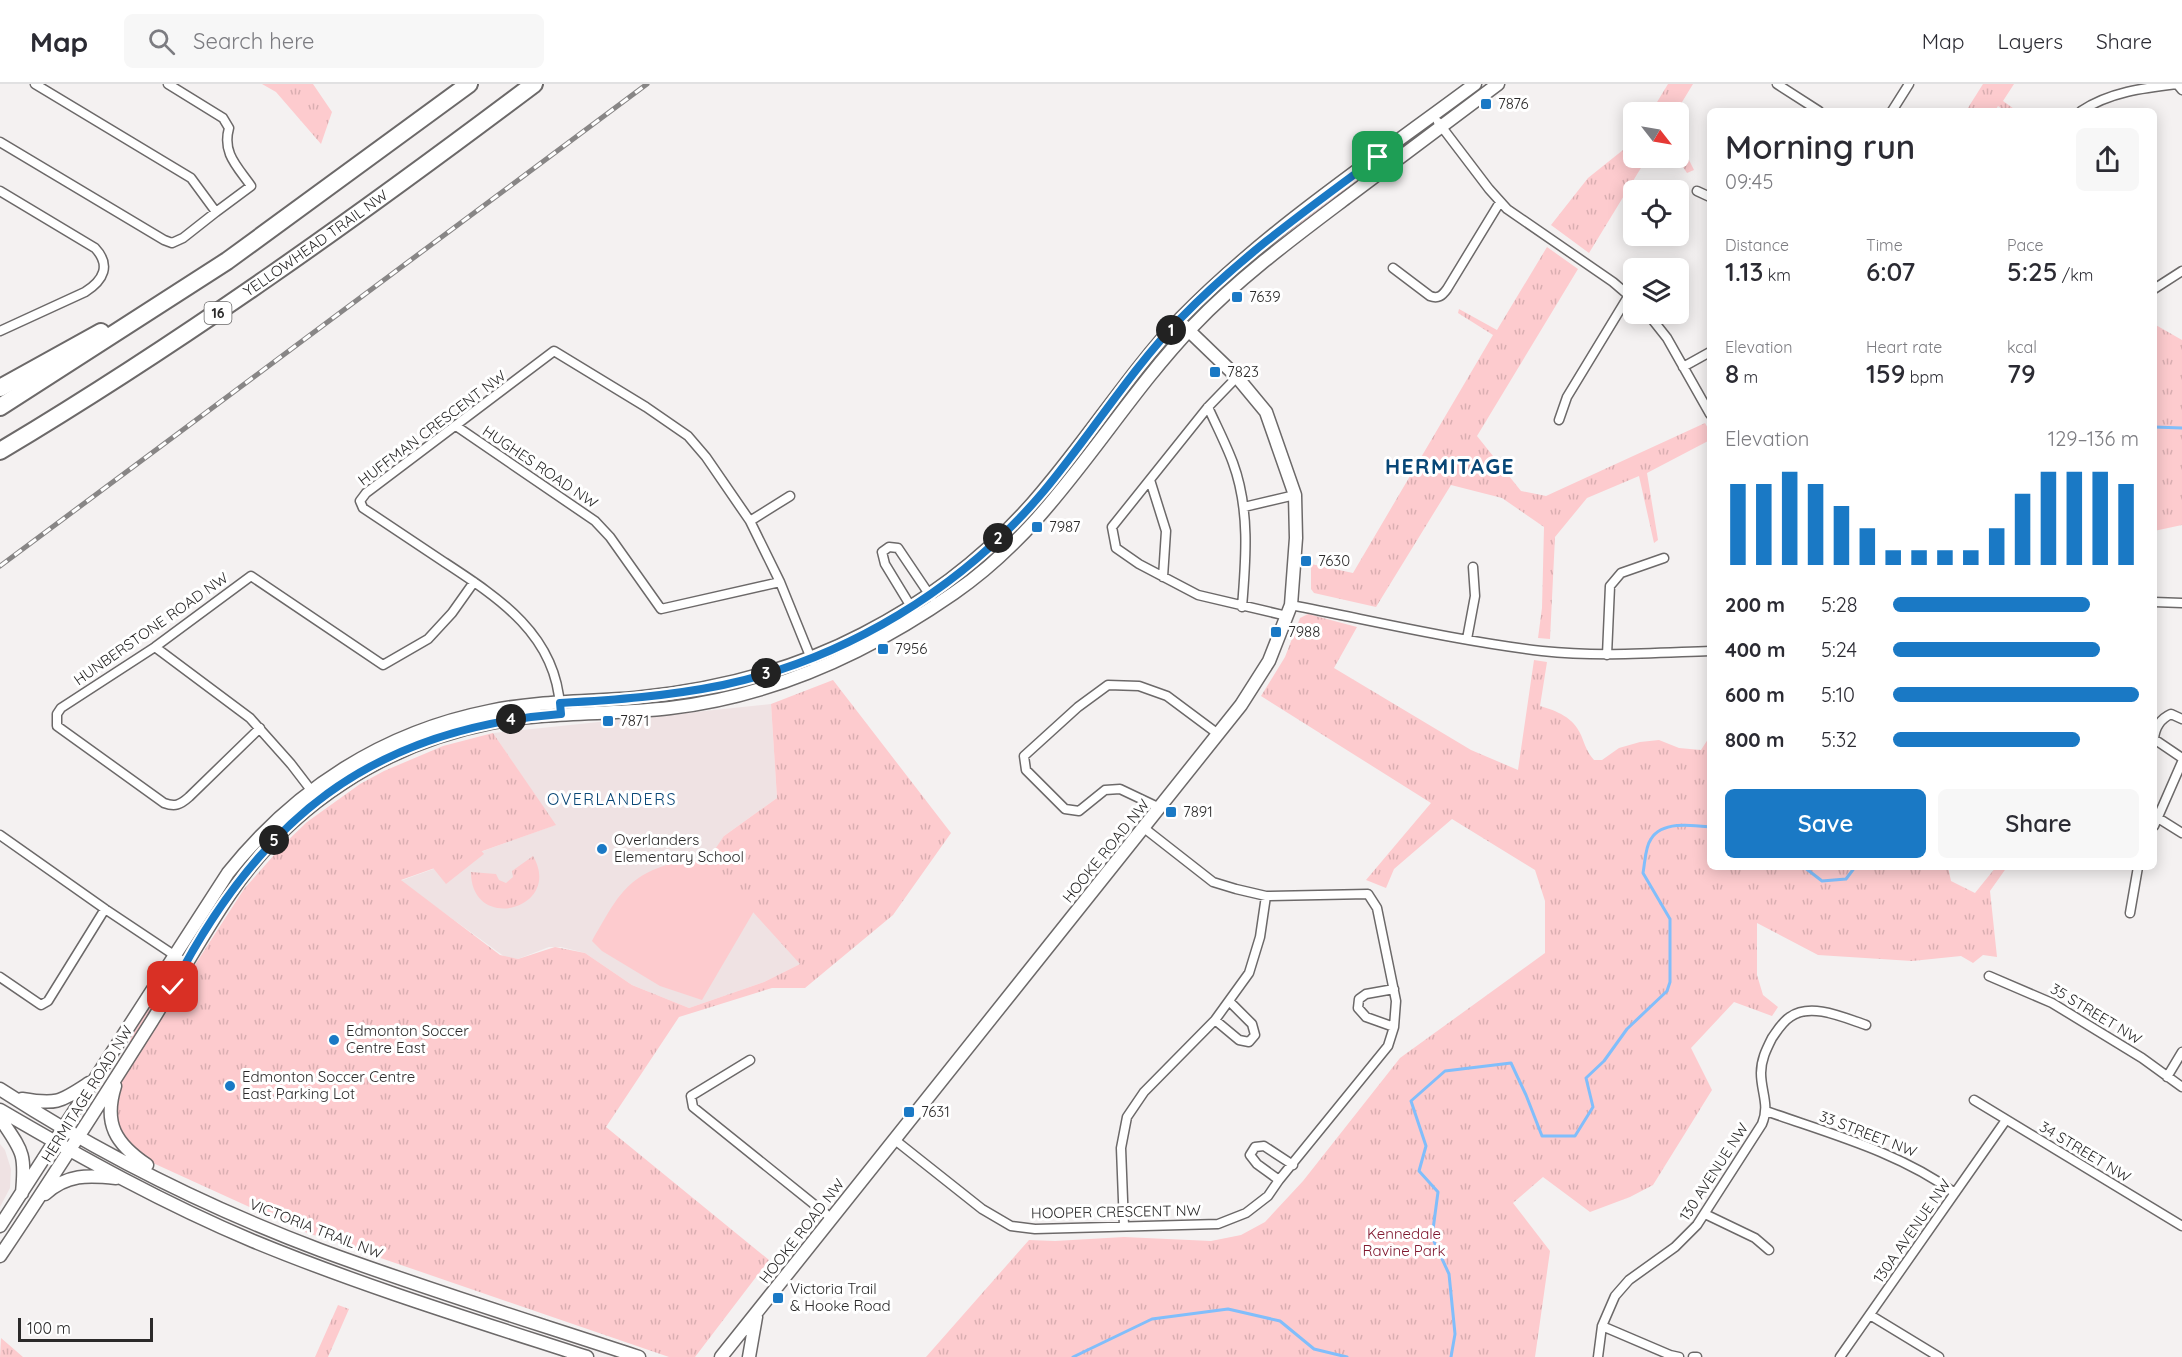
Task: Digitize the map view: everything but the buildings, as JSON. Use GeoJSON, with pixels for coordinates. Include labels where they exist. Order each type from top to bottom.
{"type":"FeatureCollection","features":[{"type":"Feature","properties":{"kind":"highway","name":"16"},"geometry":{"type":"LineString","coordinates":[[0,407],[227,261],[469,84]]}},
{"type":"Feature","properties":{"kind":"highway","name":"YELLOWHEAD TRAIL NW"},"geometry":{"type":"LineString","coordinates":[[0,451],[194,329],[315,245],[534,84]]}},
{"type":"Feature","properties":{"kind":"highway"},"geometry":{"type":"LineString","coordinates":[[0,388],[227,261]]}},
{"type":"Feature","properties":{"kind":"highway"},"geometry":{"type":"LineString","coordinates":[[0,462],[75,416],[194,329]]}},
{"type":"Feature","properties":{"kind":"street"},"geometry":{"type":"LineString","coordinates":[[35,84],[191,177],[216,212]]}},
{"type":"Feature","properties":{"kind":"street"},"geometry":{"type":"LineString","coordinates":[[0,142],[172,243],[183,238],[251,186],[227,148],[226,139],[229,128],[223,118],[168,84]]}},
{"type":"Feature","properties":{"kind":"street","name":"HERMITAGE ROAD NW"},"geometry":{"type":"LineString","coordinates":[[933,600],[1022,514],[1048,485],[1138,369],[1179,321],[1221,279],[1267,239],[1475,84]]}},
{"type":"Feature","properties":{"kind":"street","name":"HERMITAGE ROAD NW"},"geometry":{"type":"LineString","coordinates":[[0,1226],[216,891],[242,856],[275,821],[314,796],[426,741],[491,723],[560,709],[670,694],[750,678],[810,658],[861,636],[914,611],[984,571],[1043,513],[1163,360],[1241,280],[1498,84]]}},
{"type":"Feature","properties":{"kind":"street"},"geometry":{"type":"LineString","coordinates":[[1777,84],[1814,108]]}},
{"type":"Feature","properties":{"kind":"street"},"geometry":{"type":"LineString","coordinates":[[1894,108],[1909,84]]}},
{"type":"Feature","properties":{"kind":"street"},"geometry":{"type":"LineString","coordinates":[[2086,108],[2096,101],[2132,90],[2177,84],[2182,90]]}},
{"type":"Feature","properties":{"kind":"street"},"geometry":{"type":"LineString","coordinates":[[1434,115],[1500,201],[1514,214],[1623,290]]}},
{"type":"Feature","properties":{"kind":"street"},"geometry":{"type":"LineString","coordinates":[[0,191],[95,248],[102,255],[104,265],[103,275],[97,285],[0,332]]}},
{"type":"Feature","properties":{"kind":"street"},"geometry":{"type":"LineString","coordinates":[[1697,191],[1707,196]]}},
{"type":"Feature","properties":{"kind":"street"},"geometry":{"type":"LineString","coordinates":[[1392,268],[1430,296],[1436,298],[1440,296],[1447,289],[1500,201]]}},
{"type":"Feature","properties":{"kind":"street"},"geometry":{"type":"LineString","coordinates":[[2157,287],[2182,271]]}},
{"type":"Feature","properties":{"kind":"street"},"geometry":{"type":"LineString","coordinates":[[1559,420],[1565,400],[1623,309]]}},
{"type":"Feature","properties":{"kind":"street","name":"HOOKE ROAD NW"},"geometry":{"type":"LineString","coordinates":[[721,1357],[1160,808],[1241,705],[1269,661],[1289,610],[1296,538],[1294,495],[1266,412],[1238,378],[1179,321]]}},
{"type":"Feature","properties":{"kind":"street"},"geometry":{"type":"LineString","coordinates":[[1656,324],[1667,338],[1707,409]]}},
{"type":"Feature","properties":{"kind":"street","name":"HUFFMAN CRESCENT NW"},"geometry":{"type":"LineString","coordinates":[[560,709],[556,680],[536,640],[520,618],[497,598],[363,508],[360,501],[366,493],[555,351],[688,436],[706,457],[750,521],[780,582],[814,670]]}},
{"type":"Feature","properties":{"kind":"street"},"geometry":{"type":"LineString","coordinates":[[1683,367],[1707,354]]}},
{"type":"Feature","properties":{"kind":"street"},"geometry":{"type":"LineString","coordinates":[[1238,378],[1208,407],[1113,527],[1116,548],[1198,595],[1242,607],[1289,610],[1541,651],[1607,655],[1707,651]]}},
{"type":"Feature","properties":{"kind":"street"},"geometry":{"type":"LineString","coordinates":[[1208,407],[1233,464],[1244,507],[1246,559],[1242,607]]}},
{"type":"Feature","properties":{"kind":"street","name":"HUGHES ROAD NW"},"geometry":{"type":"LineString","coordinates":[[456,426],[595,521],[610,537],[661,609],[780,582]]}},
{"type":"Feature","properties":{"kind":"street"},"geometry":{"type":"LineString","coordinates":[[1149,480],[1166,531],[1164,577]]}},
{"type":"Feature","properties":{"kind":"street"},"geometry":{"type":"LineString","coordinates":[[1244,507],[1294,495]]}},
{"type":"Feature","properties":{"kind":"street"},"geometry":{"type":"LineString","coordinates":[[750,521],[790,496]]}},
{"type":"Feature","properties":{"kind":"street"},"geometry":{"type":"LineString","coordinates":[[914,611],[885,564],[882,552],[889,547],[898,548],[933,600]]}},
{"type":"Feature","properties":{"kind":"street"},"geometry":{"type":"LineString","coordinates":[[1607,655],[1610,586],[1621,573],[1664,558]]}},
{"type":"Feature","properties":{"kind":"street"},"geometry":{"type":"LineString","coordinates":[[1467,639],[1475,596],[1473,567]]}},
{"type":"Feature","properties":{"kind":"street","name":"HUNBERSTONE ROAD NW"},"geometry":{"type":"LineString","coordinates":[[260,728],[189,797],[181,804],[173,806],[164,803],[57,726],[57,714],[61,708],[154,647],[251,576],[382,665],[428,639],[452,613],[474,582]]}},
{"type":"Feature","properties":{"kind":"street"},"geometry":{"type":"LineString","coordinates":[[2157,602],[2182,603]]}},
{"type":"Feature","properties":{"kind":"street","name":"HERMITAGE ROAD NW"},"geometry":{"type":"LineString","coordinates":[[560,709],[630,711],[701,704],[760,690],[837,662],[883,639],[914,611]]}},
{"type":"Feature","properties":{"kind":"street"},"geometry":{"type":"LineString","coordinates":[[154,647],[250,718],[291,764],[314,796]]}},
{"type":"Feature","properties":{"kind":"street"},"geometry":{"type":"LineString","coordinates":[[1160,808],[1120,789],[1105,790],[1079,811],[1065,809],[1026,770],[1024,756],[1078,706],[1108,685],[1139,686],[1167,696],[1218,734]]}},
{"type":"Feature","properties":{"kind":"street"},"geometry":{"type":"LineString","coordinates":[[2157,727],[2162,718],[2171,714],[2182,719]]}},
{"type":"Feature","properties":{"kind":"street"},"geometry":{"type":"LineString","coordinates":[[2157,741],[2182,760],[2157,820]]}},
{"type":"Feature","properties":{"kind":"street","name":"HERMITAGE ROAD NW"},"geometry":{"type":"LineString","coordinates":[[0,1256],[244,875],[314,796]]}},
{"type":"Feature","properties":{"kind":"street"},"geometry":{"type":"LineString","coordinates":[[2157,822],[2182,833]]}},
{"type":"Feature","properties":{"kind":"street","name":"HOOPER CRESCENT NW"},"geometry":{"type":"LineString","coordinates":[[894,1140],[982,1209],[1011,1226],[1035,1228],[1218,1224],[1246,1212],[1268,1196],[1293,1165],[1388,1046],[1394,1027],[1396,1001],[1377,908],[1368,894],[1266,896],[1213,882],[1144,828]]}},
{"type":"Feature","properties":{"kind":"street"},"geometry":{"type":"LineString","coordinates":[[0,835],[186,963]]}},
{"type":"Feature","properties":{"kind":"street"},"geometry":{"type":"LineString","coordinates":[[2130,913],[2137,870]]}},
{"type":"Feature","properties":{"kind":"street"},"geometry":{"type":"LineString","coordinates":[[1124,1226],[1121,1148],[1127,1117],[1144,1092],[1215,1020],[1249,973],[1260,937],[1266,896]]}},
{"type":"Feature","properties":{"kind":"street"},"geometry":{"type":"LineString","coordinates":[[0,977],[33,1001],[40,1005],[45,1003],[105,909]]}},
{"type":"Feature","properties":{"kind":"street","name":"35 STREET NW"},"geometry":{"type":"LineString","coordinates":[[1989,976],[2052,1003],[2142,1058],[2182,1087]]}},
{"type":"Feature","properties":{"kind":"street"},"geometry":{"type":"LineString","coordinates":[[1394,989],[1366,994],[1359,999],[1358,1008],[1366,1017],[1394,1027]]}},
{"type":"Feature","properties":{"kind":"street"},"geometry":{"type":"LineString","coordinates":[[1215,1020],[1239,1040],[1249,1042],[1255,1035],[1252,1024],[1230,1002]]}},
{"type":"Feature","properties":{"kind":"street"},"geometry":{"type":"LineString","coordinates":[[1766,1111],[1761,1064],[1767,1047],[1785,1021],[1792,1015],[1807,1011],[1833,1014],[1866,1025]]}},
{"type":"Feature","properties":{"kind":"street"},"geometry":{"type":"LineString","coordinates":[[2167,1077],[2182,1052]]}},
{"type":"Feature","properties":{"kind":"street"},"geometry":{"type":"LineString","coordinates":[[750,1060],[691,1096],[693,1107],[831,1218]]}},
{"type":"Feature","properties":{"kind":"street"},"geometry":{"type":"LineString","coordinates":[[120,1071],[110,1107],[112,1124],[118,1139],[128,1151],[184,1191]]}},
{"type":"Feature","properties":{"kind":"street"},"geometry":{"type":"LineString","coordinates":[[12,1097],[36,1102],[52,1102],[68,1098],[96,1079]]}},
{"type":"Feature","properties":{"kind":"street","name":"VICTORIA TRAIL NW"},"geometry":{"type":"LineString","coordinates":[[0,1089],[78,1136],[184,1191],[253,1222],[320,1250],[639,1357]]}},
{"type":"Feature","properties":{"kind":"street","name":"34 STREET NW"},"geometry":{"type":"LineString","coordinates":[[1974,1100],[2182,1226]]}},
{"type":"Feature","properties":{"kind":"street"},"geometry":{"type":"LineString","coordinates":[[0,1110],[122,1179],[230,1231],[314,1264],[587,1357]]}},
{"type":"Feature","properties":{"kind":"street","name":"33 STREET NW"},"geometry":{"type":"LineString","coordinates":[[1766,1111],[1896,1158],[1927,1173],[1955,1193]]}},
{"type":"Feature","properties":{"kind":"street","name":"130 AVENUE NW"},"geometry":{"type":"LineString","coordinates":[[1598,1357],[1602,1326],[1610,1304],[1622,1287],[1675,1248],[1705,1214],[1762,1124],[1766,1111]]}},
{"type":"Feature","properties":{"kind":"street"},"geometry":{"type":"LineString","coordinates":[[0,1118],[22,1152],[24,1167],[22,1194]]}},
{"type":"Feature","properties":{"kind":"street","name":"130A AVENUE NW"},"geometry":{"type":"LineString","coordinates":[[1840,1357],[2006,1120]]}},
{"type":"Feature","properties":{"kind":"street"},"geometry":{"type":"LineString","coordinates":[[1279,1180],[1257,1164],[1250,1155],[1255,1147],[1264,1146],[1293,1165]]}},
{"type":"Feature","properties":{"kind":"street"},"geometry":{"type":"LineString","coordinates":[[36,1203],[51,1188],[73,1177],[88,1174],[122,1179]]}},
{"type":"Feature","properties":{"kind":"street"},"geometry":{"type":"LineString","coordinates":[[1705,1214],[1746,1233],[1769,1250]]}},
{"type":"Feature","properties":{"kind":"street"},"geometry":{"type":"LineString","coordinates":[[314,1264],[320,1250]]}},
{"type":"Feature","properties":{"kind":"street"},"geometry":{"type":"LineString","coordinates":[[749,1357],[756,1313]]}},
{"type":"Feature","properties":{"kind":"street"},"geometry":{"type":"LineString","coordinates":[[1870,1315],[1939,1357]]}},
{"type":"Feature","properties":{"kind":"street"},"geometry":{"type":"LineString","coordinates":[[1602,1326],[1679,1357]]}},
{"type":"Feature","properties":{"kind":"shaded area","name":"Overlanders Elementary School"},"geometry":{"type":"Polygon","coordinates":[[[771,704],[777,798],[724,836],[800,964],[764,982],[689,1008],[632,985],[585,953],[561,947],[549,947],[518,959],[505,957],[400,881],[555,825],[493,733],[771,704]]]}},
{"type":"Feature","properties":{"kind":"shaded area"},"geometry":{"type":"Polygon","coordinates":[[[0,1144],[5,1150],[11,1169],[10,1188],[0,1207],[0,1144]]]}},
{"type":"Feature","properties":{"kind":"green space"},"geometry":{"type":"Polygon","coordinates":[[[262,84],[313,84],[332,112],[321,144],[276,92],[262,84]]]}},
{"type":"Feature","properties":{"kind":"green space"},"geometry":{"type":"Polygon","coordinates":[[[1668,84],[1693,84],[1682,102],[1657,102],[1668,84]]]}},
{"type":"Feature","properties":{"kind":"green space"},"geometry":{"type":"Polygon","coordinates":[[[1983,84],[2014,84],[2003,101],[2013,108],[1998,106],[1997,108],[1968,108],[1983,84]]]}},
{"type":"Feature","properties":{"kind":"green space"},"geometry":{"type":"Polygon","coordinates":[[[1426,128],[1428,131],[1197,316],[1195,313],[1198,308],[1219,287],[1287,230],[1426,128]]]}},
{"type":"Feature","properties":{"kind":"green space"},"geometry":{"type":"Polygon","coordinates":[[[1623,150],[1623,168],[1641,168],[1634,180],[1623,180],[1623,197],[1589,253],[1551,225],[1588,178],[1623,150]]]}},
{"type":"Feature","properties":{"kind":"green space"},"geometry":{"type":"Polygon","coordinates":[[[1689,160],[1694,170],[1687,173],[1684,168],[1689,168],[1689,160]]]}},
{"type":"Feature","properties":{"kind":"green space"},"geometry":{"type":"Polygon","coordinates":[[[1547,247],[1578,269],[1477,436],[1521,491],[1546,496],[1705,423],[1707,442],[1647,473],[1658,540],[1654,543],[1639,476],[1587,498],[1555,537],[1550,639],[1538,638],[1542,608],[1544,527],[1502,498],[1451,485],[1376,607],[1314,593],[1311,589],[1311,564],[1353,573],[1493,335],[1458,313],[1459,309],[1497,330],[1547,247]]]}},
{"type":"Feature","properties":{"kind":"green space"},"geometry":{"type":"Polygon","coordinates":[[[2157,326],[2182,340],[2182,525],[2157,530],[2157,326]]]}},
{"type":"Feature","properties":{"kind":"green space"},"geometry":{"type":"Polygon","coordinates":[[[1171,339],[1174,341],[1031,517],[1029,514],[1164,343],[1171,339]]]}},
{"type":"Feature","properties":{"kind":"green space"},"geometry":{"type":"Polygon","coordinates":[[[1008,535],[1012,539],[955,588],[943,590],[1008,535]]]}},
{"type":"Feature","properties":{"kind":"green space","name":"Kennedale Ravine Park"},"geometry":{"type":"Polygon","coordinates":[[[1308,614],[1357,627],[1334,668],[1471,750],[1518,770],[1534,660],[1547,662],[1540,706],[1558,713],[1574,724],[1594,760],[1602,760],[1619,748],[1640,742],[1659,740],[1679,748],[1701,750],[1707,741],[1707,870],[1949,870],[1951,881],[1975,893],[1994,870],[2005,870],[1990,891],[1997,957],[1983,955],[1973,963],[1961,956],[1912,961],[1818,955],[1757,923],[1757,975],[1763,995],[1778,1007],[1772,1016],[1734,1002],[1691,1048],[1712,1090],[1653,1185],[1630,1197],[1590,1212],[1543,1177],[1513,1203],[1550,1251],[1535,1357],[926,1357],[1029,1240],[1055,1241],[1124,1237],[1211,1241],[1241,1235],[1265,1222],[1303,1181],[1400,1058],[1545,953],[1545,901],[1535,870],[1452,819],[1394,869],[1386,888],[1366,880],[1431,803],[1261,696],[1285,657],[1300,618],[1308,614]]]}},
{"type":"Feature","properties":{"kind":"green space"},"geometry":{"type":"Polygon","coordinates":[[[800,667],[801,669],[775,681],[681,702],[680,700],[686,696],[800,667]]]}},
{"type":"Feature","properties":{"kind":"green space"},"geometry":{"type":"Polygon","coordinates":[[[833,680],[951,833],[893,915],[805,988],[772,988],[679,1017],[606,1127],[769,1260],[695,1357],[669,1357],[302,1231],[142,1158],[125,1138],[117,1119],[116,1109],[125,1073],[244,889],[282,846],[307,822],[360,784],[384,771],[443,746],[493,733],[556,825],[401,880],[500,955],[518,959],[555,947],[585,953],[632,985],[689,1008],[764,982],[800,964],[707,861],[724,836],[777,798],[771,704],[833,680]]]}},
{"type":"Feature","properties":{"kind":"green space"},"geometry":{"type":"Polygon","coordinates":[[[437,797],[484,854],[446,884],[400,827],[437,797]]]}},
{"type":"Feature","properties":{"kind":"green space"},"geometry":{"type":"Polygon","coordinates":[[[303,803],[190,948],[187,946],[231,878],[257,846],[303,803]]]}},
{"type":"Feature","properties":{"kind":"green space"},"geometry":{"type":"Polygon","coordinates":[[[533,856],[539,874],[536,890],[527,901],[514,907],[499,908],[485,903],[475,891],[471,872],[496,874],[499,880],[506,883],[513,877],[512,871],[533,856]]]}},
{"type":"Feature","properties":{"kind":"green space"},"geometry":{"type":"Polygon","coordinates":[[[682,861],[707,861],[727,868],[757,906],[702,1000],[660,986],[602,951],[592,941],[617,899],[636,880],[648,872],[682,861]]]}},
{"type":"Feature","properties":{"kind":"green space"},"geometry":{"type":"Polygon","coordinates":[[[170,972],[173,974],[171,980],[132,1042],[129,1041],[170,972]]]}},
{"type":"Feature","properties":{"kind":"green space"},"geometry":{"type":"Polygon","coordinates":[[[338,1305],[349,1309],[328,1357],[315,1357],[338,1305]]]}},
{"type":"Feature","properties":{"kind":"green space"},"geometry":{"type":"Polygon","coordinates":[[[1,1338],[23,1357],[0,1357],[1,1338]]]}},
{"type":"Feature","properties":{"kind":"waterway"},"geometry":{"type":"LineString","coordinates":[[2157,427],[2182,428]]}},
{"type":"Feature","properties":{"kind":"waterway"},"geometry":{"type":"LineString","coordinates":[[1451,1357],[1455,1334],[1449,1274],[1432,1237],[1438,1192],[1419,1171],[1426,1146],[1411,1101],[1445,1071],[1511,1063],[1542,1136],[1575,1136],[1593,1107],[1586,1078],[1604,1061],[1627,1029],[1667,991],[1670,982],[1670,919],[1643,873],[1649,842],[1662,829],[1686,825],[1707,827]]}},
{"type":"Feature","properties":{"kind":"waterway"},"geometry":{"type":"LineString","coordinates":[[1808,870],[1822,881],[1846,879],[1853,870]]}},
{"type":"Feature","properties":{"kind":"waterway"},"geometry":{"type":"LineString","coordinates":[[1073,1357],[1152,1319],[1228,1309],[1280,1321],[1314,1349],[1347,1357]]}},
{"type":"Feature","properties":{"kind":"railway"},"geometry":{"type":"LineString","coordinates":[[0,566],[647,84]]}},
{"type":"Feature","properties":{"kind":"place","name":"7876"},"geometry":{"type":"Point","coordinates":[1486,104]}},
{"type":"Feature","properties":{"kind":"place","name":"7639"},"geometry":{"type":"Point","coordinates":[1237,297]}},
{"type":"Feature","properties":{"kind":"place","name":"7823"},"geometry":{"type":"Point","coordinates":[1215,372]}},
{"type":"Feature","properties":{"kind":"place","name":"7987"},"geometry":{"type":"Point","coordinates":[1037,527]}},
{"type":"Feature","properties":{"kind":"place","name":"7630"},"geometry":{"type":"Point","coordinates":[1306,561]}},
{"type":"Feature","properties":{"kind":"place","name":"7988"},"geometry":{"type":"Point","coordinates":[1276,632]}},
{"type":"Feature","properties":{"kind":"place","name":"7956"},"geometry":{"type":"Point","coordinates":[883,649]}},
{"type":"Feature","properties":{"kind":"place","name":"7871"},"geometry":{"type":"Point","coordinates":[608,721]}},
{"type":"Feature","properties":{"kind":"place","name":"7891"},"geometry":{"type":"Point","coordinates":[1171,812]}},
{"type":"Feature","properties":{"kind":"place","name":"Overlanders Elementary School"},"geometry":{"type":"Point","coordinates":[602,849]}},
{"type":"Feature","properties":{"kind":"place","name":"Edmonton Soccer Centre East"},"geometry":{"type":"Point","coordinates":[334,1040]}},
{"type":"Feature","properties":{"kind":"place","name":"Edmonton Soccer Centre East Parking Lot"},"geometry":{"type":"Point","coordinates":[230,1086]}},
{"type":"Feature","properties":{"kind":"place","name":"7631"},"geometry":{"type":"Point","coordinates":[909,1112]}},
{"type":"Feature","properties":{"kind":"place","name":"Victoria Trail & Hooke Road"},"geometry":{"type":"Point","coordinates":[778,1298]}},
{"type":"Feature","properties":{"kind":"district","name":"HERMITAGE"},"geometry":{"type":"Point","coordinates":[1450,467]}},
{"type":"Feature","properties":{"kind":"district","name":"OVERLANDERS"},"geometry":{"type":"Point","coordinates":[612,799]}},
{"type":"Feature","properties":{"kind":"route"},"geometry":{"type":"LineString","coordinates":[[173,987],[231,892],[270,844],[327,792],[365,769],[426,741],[447,734],[513,719],[561,714],[560,703],[670,694],[750,678],[810,658],[861,636],[930,595],[993,544],[1042,493],[1152,352],[1221,279],[1267,239],[1378,157]]}}]}
